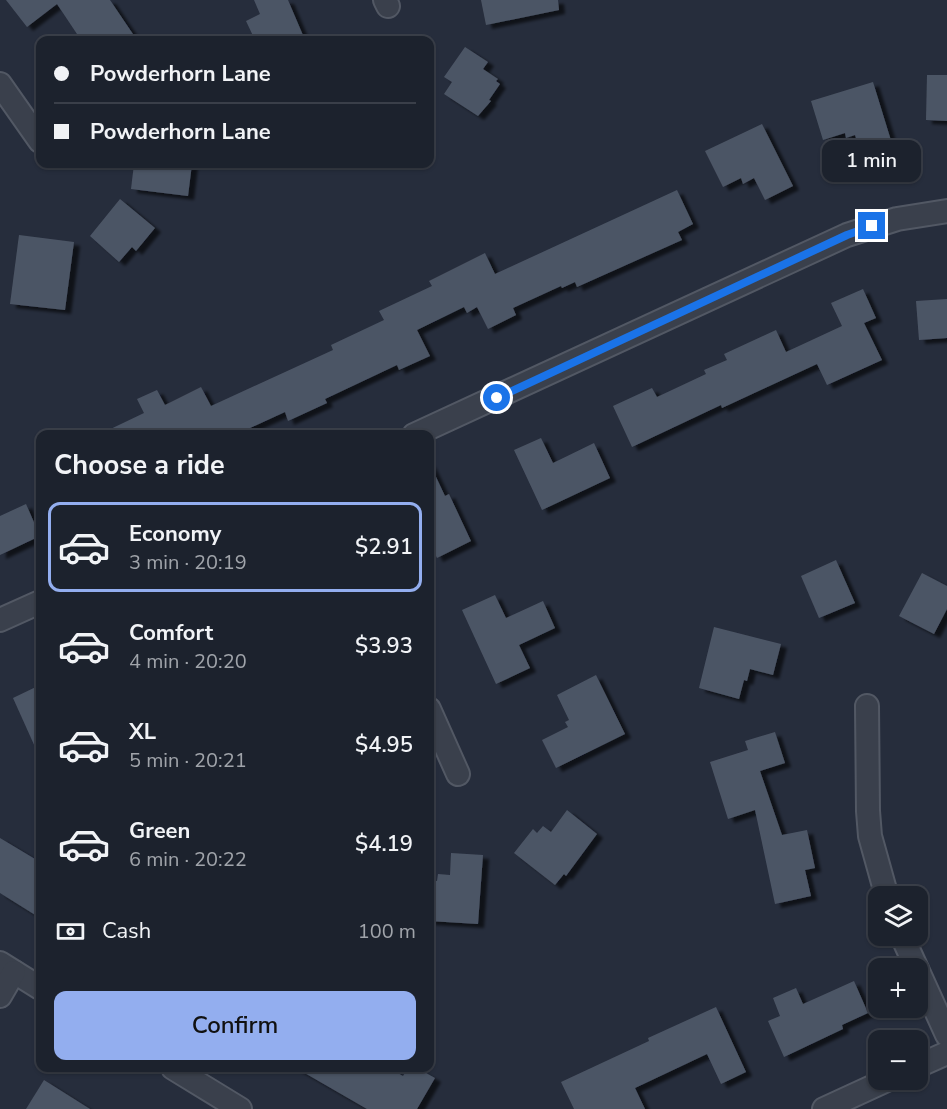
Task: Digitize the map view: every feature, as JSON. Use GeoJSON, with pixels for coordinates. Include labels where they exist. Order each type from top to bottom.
{"type":"FeatureCollection","features":[{"type":"Feature","properties":{"kind":"street"},"geometry":{"type":"LineString","coordinates":[[0,84],[36,135]]}},
{"type":"Feature","properties":{"kind":"street"},"geometry":{"type":"LineString","coordinates":[[425,430],[847,235],[897,219],[947,211]]}},
{"type":"Feature","properties":{"kind":"street"},"geometry":{"type":"LineString","coordinates":[[0,620],[36,604]]}},
{"type":"Feature","properties":{"kind":"street"},"geometry":{"type":"LineString","coordinates":[[867,706],[870,836],[884,886]]}},
{"type":"Feature","properties":{"kind":"street"},"geometry":{"type":"LineString","coordinates":[[434,720],[458,774]]}},
{"type":"Feature","properties":{"kind":"street"},"geometry":{"type":"LineString","coordinates":[[0,996],[7,967],[36,985]]}},
{"type":"Feature","properties":{"kind":"street"},"geometry":{"type":"LineString","coordinates":[[928,994],[947,1035]]}},
{"type":"Feature","properties":{"kind":"street"},"geometry":{"type":"LineString","coordinates":[[928,1062],[947,1053]]}},
{"type":"Feature","properties":{"kind":"street"},"geometry":{"type":"LineString","coordinates":[[180,1072],[240,1109]]}},
{"type":"Feature","properties":{"kind":"street"},"geometry":{"type":"LineString","coordinates":[[824,1109],[868,1089]]}},
{"type":"Feature","properties":{"kind":"building"},"geometry":{"type":"Polygon","coordinates":[[[6,0],[110,0],[134,36],[78,36],[57,4],[27,27],[6,0]]]}},
{"type":"Feature","properties":{"kind":"building"},"geometry":{"type":"Polygon","coordinates":[[[254,0],[288,0],[303,36],[253,36],[246,21],[260,14],[254,0]]]}},
{"type":"Feature","properties":{"kind":"building"},"geometry":{"type":"Polygon","coordinates":[[[481,0],[558,0],[559,10],[486,25],[481,0]]]}},
{"type":"Feature","properties":{"kind":"building"},"geometry":{"type":"Polygon","coordinates":[[[465,47],[488,62],[483,69],[498,79],[496,81],[500,84],[489,100],[491,101],[478,116],[444,94],[452,82],[444,77],[465,47]]]}},
{"type":"Feature","properties":{"kind":"building"},"geometry":{"type":"Polygon","coordinates":[[[927,75],[947,75],[947,121],[926,120],[927,75]]]}},
{"type":"Feature","properties":{"kind":"building"},"geometry":{"type":"Polygon","coordinates":[[[873,82],[893,147],[862,157],[855,135],[846,138],[845,133],[823,140],[811,101],[873,82]]]}},
{"type":"Feature","properties":{"kind":"building"},"geometry":{"type":"Polygon","coordinates":[[[762,124],[793,186],[765,200],[754,178],[743,184],[741,178],[723,187],[705,151],[762,124]]]}},
{"type":"Feature","properties":{"kind":"building"},"geometry":{"type":"Polygon","coordinates":[[[134,168],[192,168],[188,196],[131,189],[134,168]]]}},
{"type":"Feature","properties":{"kind":"building"},"geometry":{"type":"Polygon","coordinates":[[[677,190],[693,224],[678,232],[682,240],[577,287],[575,282],[562,288],[561,286],[513,308],[516,315],[488,329],[477,307],[467,313],[464,307],[417,330],[430,356],[399,370],[397,365],[325,399],[327,403],[288,421],[285,412],[246,430],[108,430],[144,413],[137,399],[157,390],[165,405],[201,387],[211,406],[333,350],[331,345],[384,320],[379,311],[432,286],[429,281],[485,253],[495,274],[677,190]]]}},
{"type":"Feature","properties":{"kind":"building"},"geometry":{"type":"Polygon","coordinates":[[[120,199],[155,228],[136,251],[132,247],[119,262],[90,236],[120,199]]]}},
{"type":"Feature","properties":{"kind":"building"},"geometry":{"type":"Polygon","coordinates":[[[19,235],[74,242],[65,310],[10,304],[19,235]]]}},
{"type":"Feature","properties":{"kind":"building"},"geometry":{"type":"Polygon","coordinates":[[[863,289],[876,318],[864,323],[882,360],[827,385],[817,364],[722,408],[721,405],[632,447],[613,406],[652,388],[657,397],[706,374],[704,370],[727,360],[724,354],[776,330],[786,352],[842,326],[831,303],[863,289]]]}},
{"type":"Feature","properties":{"kind":"building"},"geometry":{"type":"Polygon","coordinates":[[[947,299],[947,338],[919,340],[916,301],[947,299]]]}},
{"type":"Feature","properties":{"kind":"building"},"geometry":{"type":"Polygon","coordinates":[[[541,438],[553,463],[594,443],[610,478],[542,510],[514,450],[541,438]]]}},
{"type":"Feature","properties":{"kind":"building"},"geometry":{"type":"Polygon","coordinates":[[[434,473],[445,496],[449,494],[471,541],[437,558],[434,552],[434,473]]]}},
{"type":"Feature","properties":{"kind":"building"},"geometry":{"type":"Polygon","coordinates":[[[26,504],[36,527],[36,538],[0,555],[0,516],[26,504]]]}},
{"type":"Feature","properties":{"kind":"building"},"geometry":{"type":"Polygon","coordinates":[[[836,560],[855,603],[819,618],[801,576],[836,560]]]}},
{"type":"Feature","properties":{"kind":"building"},"geometry":{"type":"Polygon","coordinates":[[[922,573],[947,586],[947,609],[934,634],[899,616],[922,573]]]}},
{"type":"Feature","properties":{"kind":"building"},"geometry":{"type":"Polygon","coordinates":[[[495,595],[506,618],[543,601],[555,628],[519,645],[530,668],[496,684],[462,610],[495,595]]]}},
{"type":"Feature","properties":{"kind":"building"},"geometry":{"type":"Polygon","coordinates":[[[714,627],[781,644],[773,675],[750,669],[747,681],[744,680],[739,699],[699,688],[714,627]]]}},
{"type":"Feature","properties":{"kind":"building"},"geometry":{"type":"Polygon","coordinates":[[[596,675],[625,734],[556,768],[542,740],[568,727],[565,722],[569,720],[557,695],[596,675]]]}},
{"type":"Feature","properties":{"kind":"building"},"geometry":{"type":"Polygon","coordinates":[[[36,687],[36,749],[13,698],[36,687]]]}},
{"type":"Feature","properties":{"kind":"building"},"geometry":{"type":"Polygon","coordinates":[[[775,732],[785,763],[760,771],[782,835],[807,830],[815,868],[805,870],[811,896],[775,904],[755,810],[728,819],[710,762],[748,750],[745,741],[775,732]]]}},
{"type":"Feature","properties":{"kind":"building"},"geometry":{"type":"Polygon","coordinates":[[[567,810],[597,834],[566,876],[564,874],[555,885],[514,853],[533,829],[537,833],[543,826],[551,832],[567,810]]]}},
{"type":"Feature","properties":{"kind":"building"},"geometry":{"type":"Polygon","coordinates":[[[0,838],[36,860],[36,916],[0,893],[0,838]]]}},
{"type":"Feature","properties":{"kind":"building"},"geometry":{"type":"Polygon","coordinates":[[[451,853],[483,855],[478,924],[434,921],[434,881],[437,881],[438,874],[450,875],[451,853]]]}},
{"type":"Feature","properties":{"kind":"building"},"geometry":{"type":"Polygon","coordinates":[[[854,981],[868,1013],[842,1025],[843,1029],[784,1057],[768,1021],[780,1016],[773,998],[796,988],[803,1004],[854,981]]]}},
{"type":"Feature","properties":{"kind":"building"},"geometry":{"type":"Polygon","coordinates":[[[716,1007],[746,1072],[721,1084],[707,1054],[635,1088],[645,1109],[574,1109],[561,1082],[716,1007]]]}},
{"type":"Feature","properties":{"kind":"building"},"geometry":{"type":"Polygon","coordinates":[[[303,1072],[396,1072],[403,1076],[406,1072],[424,1072],[435,1078],[417,1109],[367,1109],[303,1072]]]}},
{"type":"Feature","properties":{"kind":"building"},"geometry":{"type":"Polygon","coordinates":[[[44,1080],[90,1109],[26,1109],[44,1080]]]}},
{"type":"Feature","properties":{"kind":"route"},"geometry":{"type":"LineString","coordinates":[[497,398],[847,235],[872,226]]}}]}
